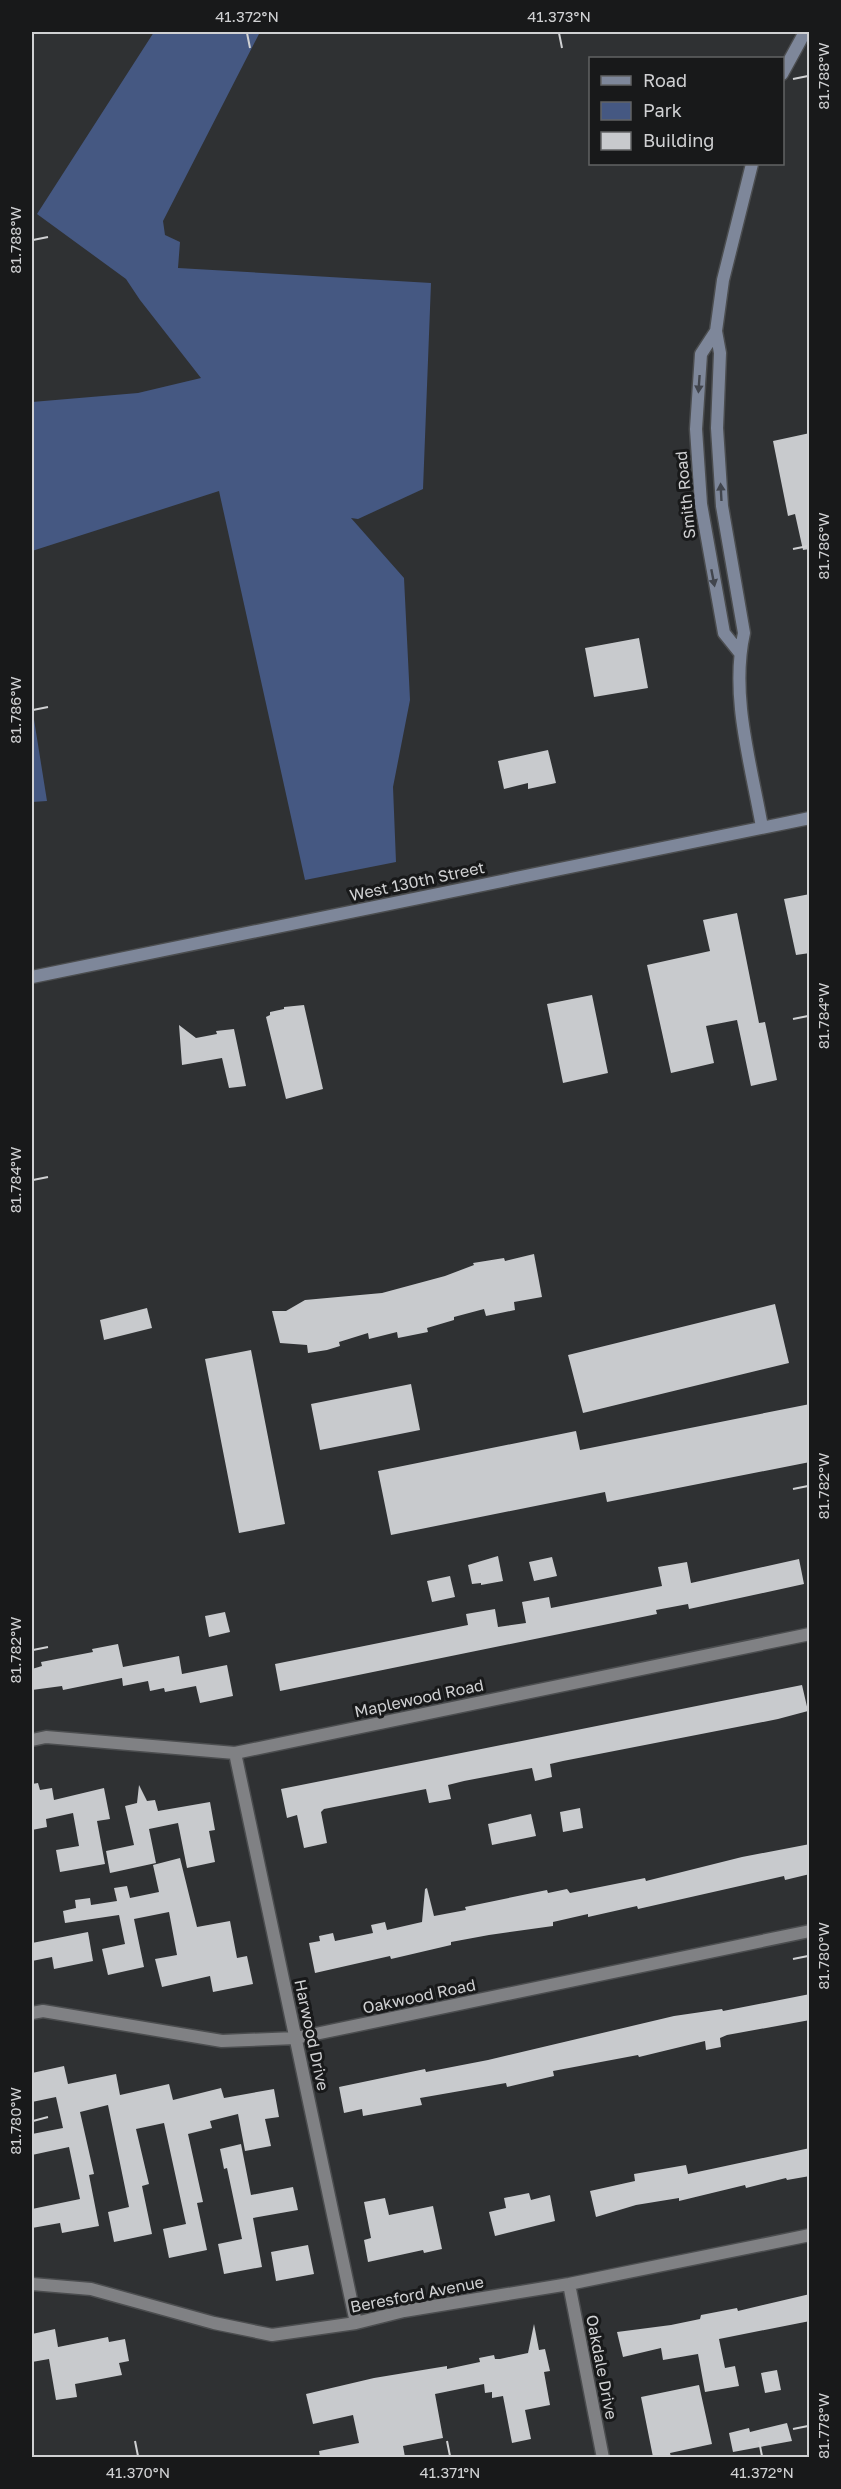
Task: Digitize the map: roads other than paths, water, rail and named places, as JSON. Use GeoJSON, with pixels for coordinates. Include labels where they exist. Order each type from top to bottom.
{"type":"FeatureCollection","features":[{"type":"Feature","properties":{"kind":"main road"},"geometry":{"type":"LineString","coordinates":[[784,72],[805,32]]}},
{"type":"Feature","properties":{"kind":"main road","name":"Smith Road"},"geometry":{"type":"LineString","coordinates":[[752,165],[723,280],[716,331],[720,353],[717,428],[722,506],[744,633],[740,653],[739,691],[762,827]]}},
{"type":"Feature","properties":{"kind":"main road","name":"Smith Road"},"geometry":{"type":"LineString","coordinates":[[716,331],[701,354],[696,429],[701,504],[724,633],[740,653]]}},
{"type":"Feature","properties":{"kind":"main road","name":"West 130th Street"},"geometry":{"type":"LineString","coordinates":[[32,977],[810,818]]}},
{"type":"Feature","properties":{"kind":"street","name":"Maplewood Road"},"geometry":{"type":"LineString","coordinates":[[32,1740],[46,1737],[235,1753],[810,1634]]}},
{"type":"Feature","properties":{"kind":"street","name":"Harwood Drive"},"geometry":{"type":"LineString","coordinates":[[235,1753],[356,2324]]}},
{"type":"Feature","properties":{"kind":"street","name":"Oakwood Road"},"geometry":{"type":"LineString","coordinates":[[32,2013],[43,2011],[222,2041],[296,2038],[810,1931]]}},
{"type":"Feature","properties":{"kind":"street","name":"Beresford Avenue"},"geometry":{"type":"LineString","coordinates":[[32,2284],[91,2289],[214,2323],[272,2335],[356,2324],[404,2311],[569,2284],[810,2235]]}},
{"type":"Feature","properties":{"kind":"street","name":"Oakdale Drive"},"geometry":{"type":"LineString","coordinates":[[569,2284],[603,2457]]}}]}
